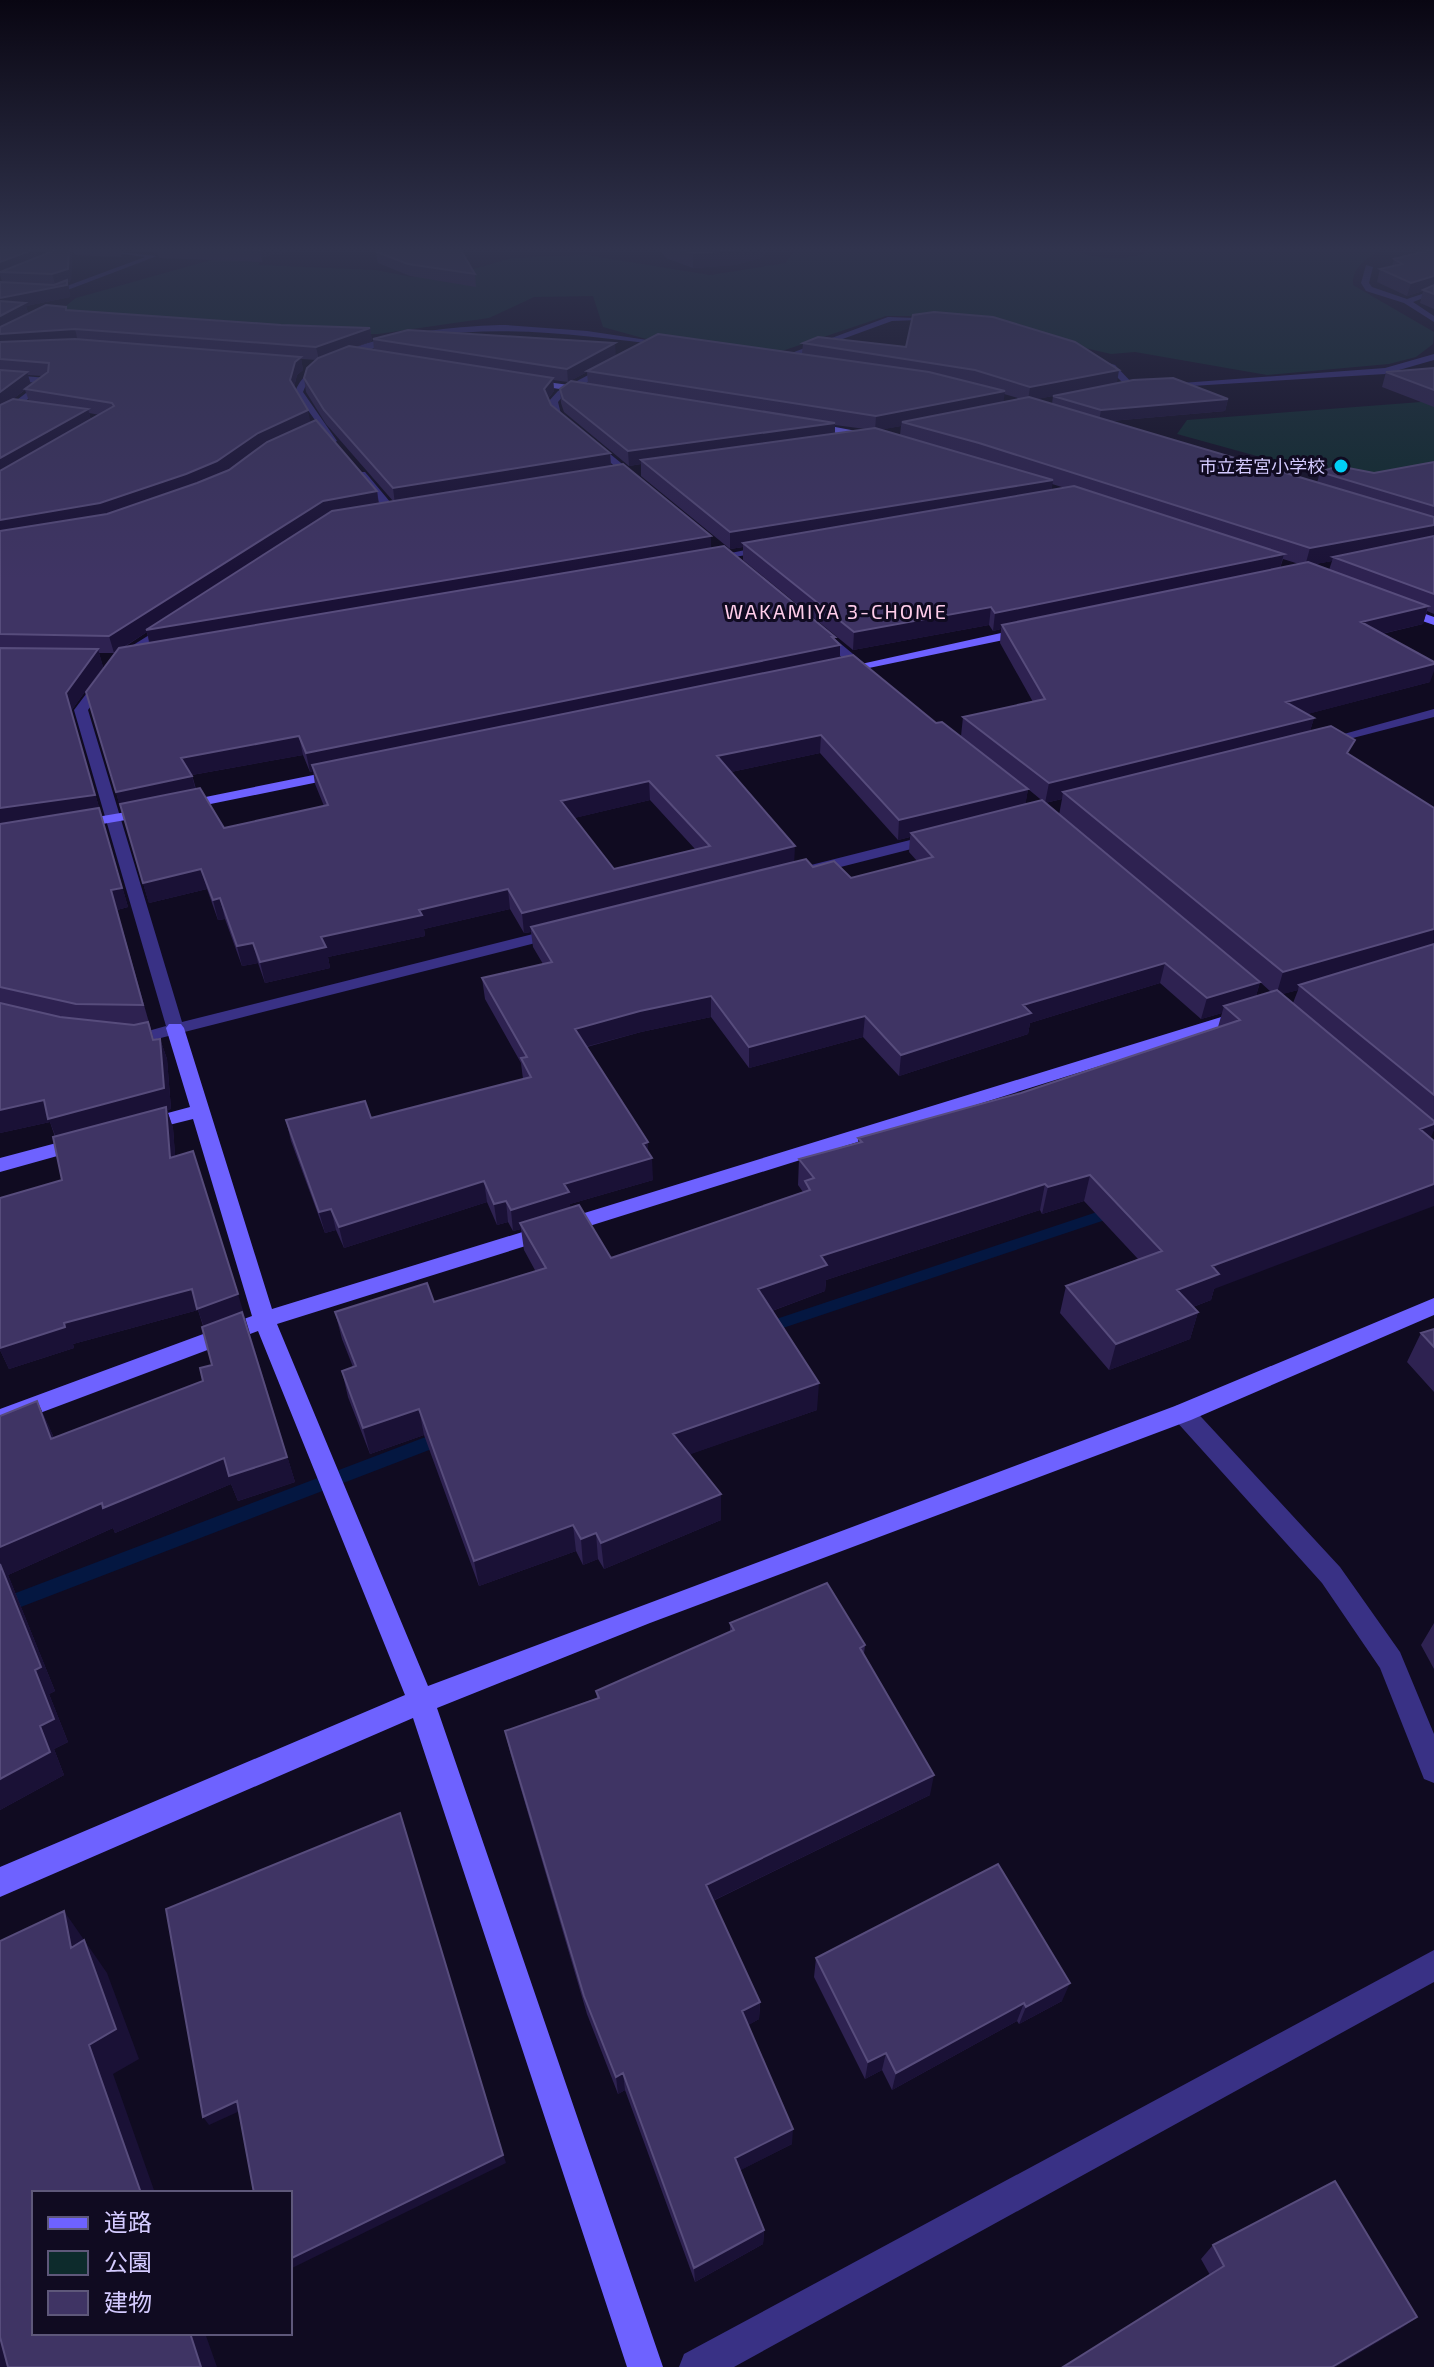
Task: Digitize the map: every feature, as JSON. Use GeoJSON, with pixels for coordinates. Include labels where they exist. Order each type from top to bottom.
{"type":"FeatureCollection","features":[{"type":"Feature","properties":{"kind":"street"},"geometry":{"type":"LineString","coordinates":[[335,359],[303,378],[299,392],[315,429],[341,451]]}},
{"type":"Feature","properties":{"kind":"street"},"geometry":{"type":"LineString","coordinates":[[793,359],[811,362]]}},
{"type":"Feature","properties":{"kind":"street"},"geometry":{"type":"LineString","coordinates":[[1096,359],[1112,367],[1131,386]]}},
{"type":"Feature","properties":{"kind":"street"},"geometry":{"type":"LineString","coordinates":[[1117,389],[1385,371],[1425,359]]}},
{"type":"Feature","properties":{"kind":"street"},"geometry":{"type":"LineString","coordinates":[[620,362],[571,388],[553,402],[557,415],[649,490]]}},
{"type":"Feature","properties":{"kind":"street"},"geometry":{"type":"LineString","coordinates":[[306,365],[320,366]]}},
{"type":"Feature","properties":{"kind":"street"},"geometry":{"type":"LineString","coordinates":[[0,377],[47,381],[0,418]]}},
{"type":"Feature","properties":{"kind":"street"},"geometry":{"type":"LineString","coordinates":[[508,378],[602,392]]}},
{"type":"Feature","properties":{"kind":"street"},"geometry":{"type":"LineString","coordinates":[[15,407],[31,409]]}},
{"type":"Feature","properties":{"kind":"street"},"geometry":{"type":"LineString","coordinates":[[803,424],[890,438]]}},
{"type":"Feature","properties":{"kind":"street"},"geometry":{"type":"LineString","coordinates":[[828,444],[875,437]]}},
{"type":"Feature","properties":{"kind":"street"},"geometry":{"type":"LineString","coordinates":[[351,463],[392,511]]}},
{"type":"Feature","properties":{"kind":"street"},"geometry":{"type":"LineString","coordinates":[[611,474],[642,470]]}},
{"type":"Feature","properties":{"kind":"street"},"geometry":{"type":"LineString","coordinates":[[377,513],[408,508]]}},
{"type":"Feature","properties":{"kind":"street"},"geometry":{"type":"LineString","coordinates":[[695,561],[789,545]]}},
{"type":"Feature","properties":{"kind":"street"},"geometry":{"type":"LineString","coordinates":[[715,546],[738,566]]}},
{"type":"Feature","properties":{"kind":"street"},"geometry":{"type":"LineString","coordinates":[[1391,605],[1434,621]]}},
{"type":"Feature","properties":{"kind":"street"},"geometry":{"type":"LineString","coordinates":[[185,616],[118,660],[81,710],[264,1320],[421,1701],[645,2367]]}},
{"type":"Feature","properties":{"kind":"street"},"geometry":{"type":"LineString","coordinates":[[811,626],[866,670]]}},
{"type":"Feature","properties":{"kind":"street"},"geometry":{"type":"LineString","coordinates":[[829,672],[866,670],[1044,627]]}},
{"type":"Feature","properties":{"kind":"street"},"geometry":{"type":"LineString","coordinates":[[104,659],[118,660],[150,654]]}},
{"type":"Feature","properties":{"kind":"street"},"geometry":{"type":"LineString","coordinates":[[1298,748],[1434,713]]}},
{"type":"Feature","properties":{"kind":"street"},"geometry":{"type":"LineString","coordinates":[[68,826],[349,771]]}},
{"type":"Feature","properties":{"kind":"street"},"geometry":{"type":"LineString","coordinates":[[795,874],[950,835]]}},
{"type":"Feature","properties":{"kind":"street"},"geometry":{"type":"LineString","coordinates":[[112,1035],[141,1038],[578,928]]}},
{"type":"Feature","properties":{"kind":"street"},"geometry":{"type":"LineString","coordinates":[[0,1419],[264,1320],[1257,1011]]}},
{"type":"Feature","properties":{"kind":"street"},"geometry":{"type":"LineString","coordinates":[[123,1132],[199,1111]]}},
{"type":"Feature","properties":{"kind":"street"},"geometry":{"type":"LineString","coordinates":[[0,1165],[92,1140]]}},
{"type":"Feature","properties":{"kind":"street"},"geometry":{"type":"LineString","coordinates":[[0,1882],[421,1701],[641,1615],[1183,1413],[1434,1306]]}},
{"type":"Feature","properties":{"kind":"street"},"geometry":{"type":"LineString","coordinates":[[1183,1413],[1331,1575],[1391,1661],[1434,1769]]}},
{"type":"Feature","properties":{"kind":"street"},"geometry":{"type":"LineString","coordinates":[[697,2367],[1434,1965]]}},
{"type":"Feature","properties":{"kind":"green space"},"geometry":{"type":"Polygon","coordinates":[[[1178,359],[1407,359],[1389,364],[1267,375],[1178,359]]]}},
{"type":"Feature","properties":{"kind":"green space"},"geometry":{"type":"Polygon","coordinates":[[[1434,401],[1434,484],[1395,494],[1177,434],[1187,420],[1434,401]]]}},
{"type":"Feature","properties":{"kind":"building"},"geometry":{"type":"Polygon","coordinates":[[[6,359],[298,359],[290,380],[308,410],[258,433],[217,461],[186,474],[100,503],[0,520],[0,471],[114,406],[112,403],[25,389],[48,372],[49,363],[6,359]]]}},
{"type":"Feature","properties":{"kind":"building"},"geometry":{"type":"Polygon","coordinates":[[[316,359],[435,359],[553,378],[544,389],[551,405],[610,453],[393,488],[324,410],[304,378],[307,368],[316,359]]]}},
{"type":"Feature","properties":{"kind":"building"},"geometry":{"type":"Polygon","coordinates":[[[505,359],[585,359],[567,369],[505,359]]]}},
{"type":"Feature","properties":{"kind":"building"},"geometry":{"type":"Polygon","coordinates":[[[609,359],[840,359],[929,372],[1005,391],[876,416],[587,371],[609,359]]]}},
{"type":"Feature","properties":{"kind":"building"},"geometry":{"type":"Polygon","coordinates":[[[908,359],[1102,359],[1119,370],[1030,387],[975,370],[908,359]]]}},
{"type":"Feature","properties":{"kind":"building"},"geometry":{"type":"Polygon","coordinates":[[[1434,368],[1434,390],[1386,372],[1434,368]]]}},
{"type":"Feature","properties":{"kind":"building"},"geometry":{"type":"Polygon","coordinates":[[[0,370],[27,372],[0,392],[0,370]]]}},
{"type":"Feature","properties":{"kind":"building"},"geometry":{"type":"Polygon","coordinates":[[[1173,378],[1228,399],[1101,410],[1053,396],[1133,380],[1173,378]]]}},
{"type":"Feature","properties":{"kind":"building"},"geometry":{"type":"Polygon","coordinates":[[[571,381],[835,423],[628,451],[563,399],[560,389],[571,381]]]}},
{"type":"Feature","properties":{"kind":"building"},"geometry":{"type":"Polygon","coordinates":[[[1029,397],[1434,517],[1434,525],[1310,548],[979,443],[902,422],[1029,397]]]}},
{"type":"Feature","properties":{"kind":"building"},"geometry":{"type":"Polygon","coordinates":[[[13,399],[88,409],[0,458],[0,405],[13,399]]]}},
{"type":"Feature","properties":{"kind":"building"},"geometry":{"type":"Polygon","coordinates":[[[316,420],[377,491],[323,501],[109,636],[0,634],[0,531],[107,514],[197,483],[229,470],[267,442],[316,420]]]}},
{"type":"Feature","properties":{"kind":"building"},"geometry":{"type":"Polygon","coordinates":[[[875,428],[1053,480],[730,532],[641,460],[875,428]]]}},
{"type":"Feature","properties":{"kind":"building"},"geometry":{"type":"Polygon","coordinates":[[[1434,462],[1434,506],[1320,472],[1338,466],[1374,473],[1434,462]]]}},
{"type":"Feature","properties":{"kind":"building"},"geometry":{"type":"Polygon","coordinates":[[[623,464],[711,536],[146,630],[332,511],[623,464]]]}},
{"type":"Feature","properties":{"kind":"building"},"geometry":{"type":"Polygon","coordinates":[[[1074,486],[1284,554],[995,613],[991,607],[854,632],[743,543],[1074,486]]]}},
{"type":"Feature","properties":{"kind":"building"},"geometry":{"type":"Polygon","coordinates":[[[1434,536],[1434,594],[1333,557],[1434,536]]]}},
{"type":"Feature","properties":{"kind":"building"},"geometry":{"type":"Polygon","coordinates":[[[724,546],[835,637],[832,637],[840,645],[306,753],[299,736],[181,758],[192,776],[116,792],[86,692],[119,648],[724,546]]]}},
{"type":"Feature","properties":{"kind":"building"},"geometry":{"type":"Polygon","coordinates":[[[1308,562],[1428,606],[1361,622],[1434,664],[1286,702],[1314,718],[1049,783],[963,717],[1045,699],[1002,625],[1308,562]]]}},
{"type":"Feature","properties":{"kind":"building"},"geometry":{"type":"Polygon","coordinates":[[[0,648],[98,649],[66,693],[95,795],[0,808],[0,648]]]}},
{"type":"Feature","properties":{"kind":"building"},"geometry":{"type":"Polygon","coordinates":[[[853,655],[936,723],[942,722],[1028,789],[899,820],[821,735],[717,756],[795,846],[522,913],[508,889],[419,910],[422,915],[321,937],[326,947],[260,962],[253,943],[237,946],[220,898],[213,900],[201,869],[143,883],[120,804],[200,788],[224,828],[328,805],[312,765],[853,655]],[[649,781],[561,801],[614,869],[710,846],[649,781]]]}},
{"type":"Feature","properties":{"kind":"building"},"geometry":{"type":"Polygon","coordinates":[[[1331,726],[1355,740],[1347,753],[1434,808],[1434,929],[1283,972],[1063,792],[1331,726]]]}},
{"type":"Feature","properties":{"kind":"building"},"geometry":{"type":"Polygon","coordinates":[[[1042,800],[1260,982],[1207,998],[1165,963],[1023,1005],[1031,1013],[901,1055],[865,1016],[749,1047],[711,996],[640,1011],[575,1029],[648,1142],[643,1144],[652,1158],[564,1184],[569,1192],[511,1210],[506,1201],[494,1204],[484,1181],[339,1227],[331,1209],[319,1212],[286,1120],[365,1101],[371,1118],[531,1077],[521,1058],[527,1057],[482,978],[552,962],[531,927],[806,859],[813,867],[834,861],[851,878],[933,857],[911,833],[1042,800]]]}},
{"type":"Feature","properties":{"kind":"building"},"geometry":{"type":"Polygon","coordinates":[[[99,808],[122,888],[111,890],[143,1005],[76,1004],[0,987],[0,824],[99,808]]]}},
{"type":"Feature","properties":{"kind":"building"},"geometry":{"type":"Polygon","coordinates":[[[1434,944],[1434,1095],[1299,985],[1434,944]]]}},
{"type":"Feature","properties":{"kind":"building"},"geometry":{"type":"Polygon","coordinates":[[[1277,990],[1434,1121],[1434,1124],[1420,1129],[1434,1141],[1434,1184],[1212,1266],[1219,1274],[1177,1290],[1198,1312],[1116,1344],[1066,1286],[1162,1251],[1090,1175],[1048,1187],[1045,1184],[821,1256],[827,1265],[758,1289],[819,1383],[673,1434],[721,1494],[601,1543],[596,1533],[581,1539],[573,1525],[474,1561],[419,1409],[363,1428],[342,1371],[356,1366],[335,1312],[427,1283],[434,1302],[546,1268],[520,1223],[579,1205],[611,1258],[810,1190],[805,1181],[814,1178],[799,1159],[862,1142],[858,1138],[1021,1093],[1240,1020],[1224,1006],[1277,990]]]}},
{"type":"Feature","properties":{"kind":"building"},"geometry":{"type":"Polygon","coordinates":[[[0,1003],[60,1017],[134,1025],[148,1022],[153,1040],[160,1039],[164,1088],[48,1119],[44,1100],[0,1110],[0,1003]]]}},
{"type":"Feature","properties":{"kind":"building"},"geometry":{"type":"Polygon","coordinates":[[[166,1107],[170,1158],[193,1151],[238,1294],[197,1309],[192,1289],[64,1323],[65,1327],[0,1348],[0,1198],[62,1180],[53,1137],[166,1107]]]}},
{"type":"Feature","properties":{"kind":"building"},"geometry":{"type":"Polygon","coordinates":[[[242,1312],[287,1457],[229,1476],[224,1458],[103,1508],[102,1503],[0,1547],[0,1416],[37,1401],[51,1439],[203,1381],[200,1368],[212,1365],[202,1327],[242,1312]]]}},
{"type":"Feature","properties":{"kind":"building"},"geometry":{"type":"Polygon","coordinates":[[[1434,1329],[1434,1347],[1421,1333],[1434,1329]]]}},
{"type":"Feature","properties":{"kind":"building"},"geometry":{"type":"Polygon","coordinates":[[[0,1564],[41,1667],[35,1670],[54,1719],[40,1726],[50,1752],[0,1779],[0,1564]]]}},
{"type":"Feature","properties":{"kind":"building"},"geometry":{"type":"Polygon","coordinates":[[[827,1583],[865,1645],[860,1648],[934,1775],[706,1885],[760,2002],[742,2011],[793,2129],[735,2158],[764,2230],[694,2268],[623,2073],[616,2077],[584,1996],[505,1731],[599,1698],[596,1691],[734,1630],[730,1623],[827,1583]]]}},
{"type":"Feature","properties":{"kind":"building"},"geometry":{"type":"Polygon","coordinates":[[[400,1813],[503,2155],[292,2258],[292,2191],[254,2191],[237,2101],[203,2117],[166,1909],[400,1813]]]}},
{"type":"Feature","properties":{"kind":"building"},"geometry":{"type":"Polygon","coordinates":[[[998,1864],[1070,1983],[1026,2007],[1024,2003],[896,2073],[886,2053],[868,2062],[816,1958],[998,1864]]]}},
{"type":"Feature","properties":{"kind":"building"},"geometry":{"type":"Polygon","coordinates":[[[64,1911],[71,1948],[84,1940],[116,2029],[89,2045],[140,2191],[32,2191],[32,2335],[191,2335],[201,2367],[8,2367],[0,2337],[0,1941],[64,1911]]]}},
{"type":"Feature","properties":{"kind":"building"},"geometry":{"type":"Polygon","coordinates":[[[1335,2181],[1417,2317],[1332,2367],[1063,2367],[1224,2266],[1213,2245],[1335,2181]]]}},
{"type":"Feature","properties":{"kind":"waterway"},"geometry":{"type":"LineString","coordinates":[[763,1329],[1115,1211]]}},
{"type":"Feature","properties":{"kind":"waterway"},"geometry":{"type":"LineString","coordinates":[[0,1607],[444,1437]]}},
{"type":"Feature","properties":{"kind":"place","name":"市立若宮小学校"},"geometry":{"type":"Point","coordinates":[1341,466]}},
{"type":"Feature","properties":{"kind":"district","name":"WAKAMIYA 3-CHOME"},"geometry":{"type":"Point","coordinates":[836,611]}}]}
